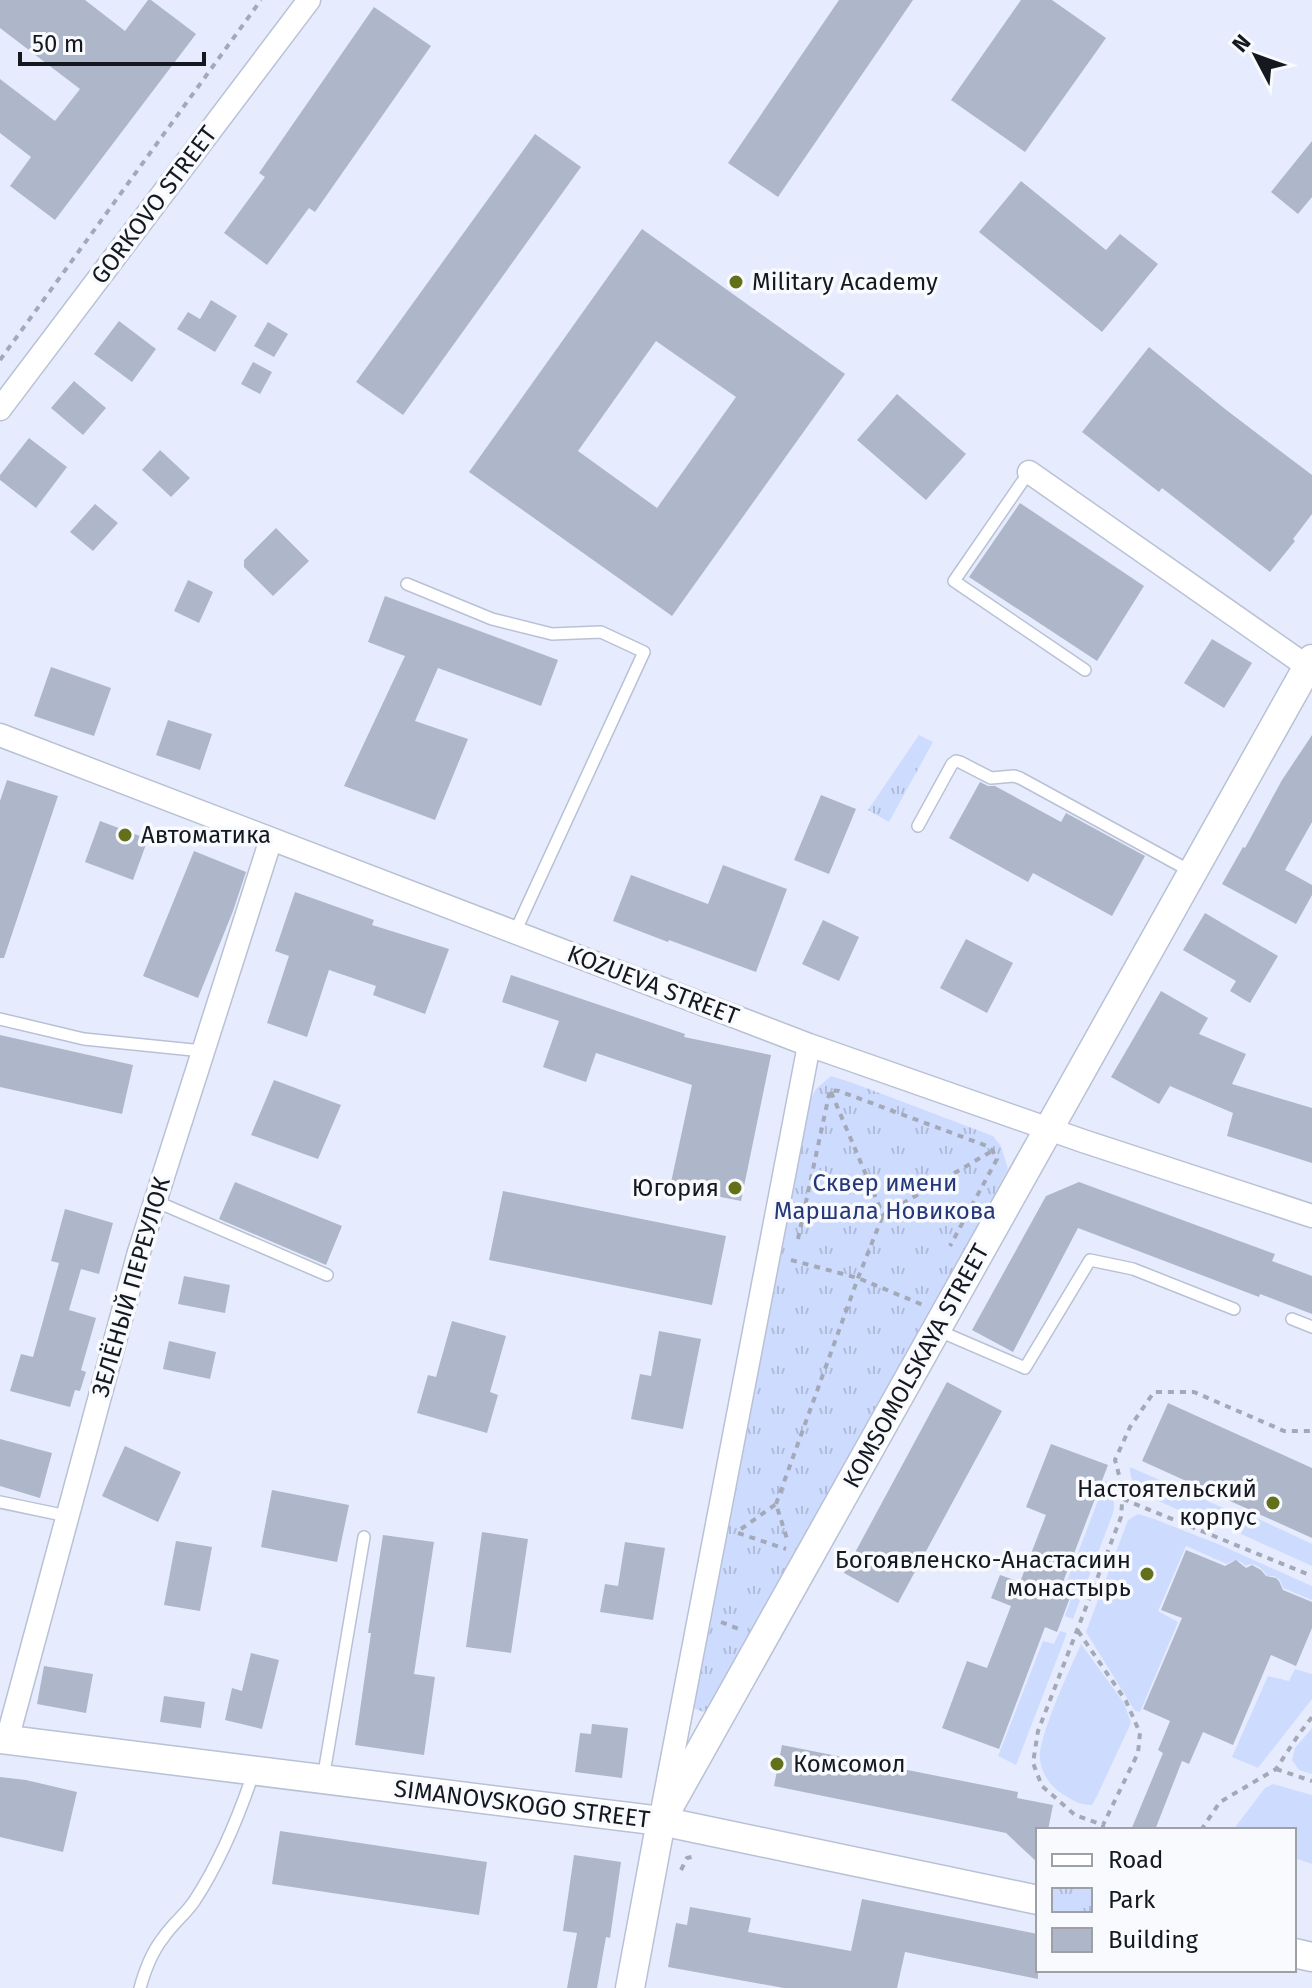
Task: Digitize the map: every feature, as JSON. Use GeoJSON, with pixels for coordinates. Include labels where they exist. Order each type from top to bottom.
{"type":"FeatureCollection","features":[{"type":"Feature","properties":{"kind":"street","name":"GORKOVO STREET"},"geometry":{"type":"LineString","coordinates":[[0,409],[309,0]]}},
{"type":"Feature","properties":{"kind":"street"},"geometry":{"type":"LineString","coordinates":[[1029,472],[1310,663]]}},
{"type":"Feature","properties":{"kind":"street","name":"KOMSOMOLSKAYA STREET"},"geometry":{"type":"LineString","coordinates":[[661,1821],[1310,663]]}},
{"type":"Feature","properties":{"kind":"street","name":"KOZUEVA STREET"},"geometry":{"type":"LineString","coordinates":[[0,735],[809,1045],[1048,1129],[1312,1216]]}},
{"type":"Feature","properties":{"kind":"street","name":"ЗЕЛЁНЫЙ ПЕРЕУЛОК"},"geometry":{"type":"LineString","coordinates":[[3,1739],[139,1252],[271,839]]}},
{"type":"Feature","properties":{"kind":"street","name":"KOMSOMOLSKAYA STREET"},"geometry":{"type":"LineString","coordinates":[[630,1988],[809,1045]]}},
{"type":"Feature","properties":{"kind":"street","name":"SIMANOVSKOGO STREET"},"geometry":{"type":"LineString","coordinates":[[3,1739],[661,1821],[1036,1900]]}},
{"type":"Feature","properties":{"kind":"lane"},"geometry":{"type":"LineString","coordinates":[[1029,472],[954,581],[1085,670]]}},
{"type":"Feature","properties":{"kind":"lane"},"geometry":{"type":"LineString","coordinates":[[407,584],[492,619],[552,634],[601,632],[644,652],[515,932]]}},
{"type":"Feature","properties":{"kind":"lane"},"geometry":{"type":"LineString","coordinates":[[918,826],[956,761],[991,778],[1020,778],[1192,873]]}},
{"type":"Feature","properties":{"kind":"lane"},"geometry":{"type":"LineString","coordinates":[[0,1019],[84,1039],[203,1051]]}},
{"type":"Feature","properties":{"kind":"lane"},"geometry":{"type":"LineString","coordinates":[[155,1201],[327,1275]]}},
{"type":"Feature","properties":{"kind":"lane"},"geometry":{"type":"LineString","coordinates":[[940,1323],[1025,1368],[1090,1260],[1133,1269],[1234,1309]]}},
{"type":"Feature","properties":{"kind":"lane"},"geometry":{"type":"LineString","coordinates":[[1292,1319],[1312,1327]]}},
{"type":"Feature","properties":{"kind":"lane"},"geometry":{"type":"LineString","coordinates":[[0,1502],[67,1516]]}},
{"type":"Feature","properties":{"kind":"lane"},"geometry":{"type":"LineString","coordinates":[[322,1780],[364,1537]]}},
{"type":"Feature","properties":{"kind":"lane"},"geometry":{"type":"LineString","coordinates":[[140,1988],[147,1964],[162,1938],[193,1904],[218,1864],[254,1771]]}},
{"type":"Feature","properties":{"kind":"path"},"geometry":{"type":"LineString","coordinates":[[0,360],[261,0]]}},
{"type":"Feature","properties":{"kind":"path"},"geometry":{"type":"LineString","coordinates":[[830,1090],[992,1150],[997,1159],[948,1251]]}},
{"type":"Feature","properties":{"kind":"path"},"geometry":{"type":"LineString","coordinates":[[830,1090],[883,1215]]}},
{"type":"Feature","properties":{"kind":"path"},"geometry":{"type":"LineString","coordinates":[[797,1245],[830,1090]]}},
{"type":"Feature","properties":{"kind":"path"},"geometry":{"type":"LineString","coordinates":[[735,1532],[776,1504],[883,1215],[992,1150]]}},
{"type":"Feature","properties":{"kind":"path"},"geometry":{"type":"LineString","coordinates":[[769,1255],[858,1278],[920,1303],[940,1323]]}},
{"type":"Feature","properties":{"kind":"path"},"geometry":{"type":"LineString","coordinates":[[1078,1631],[1126,1701],[1140,1733],[1138,1753],[1103,1828],[1075,1815],[1042,1786],[1033,1763],[1038,1731],[1121,1517],[1123,1490],[1115,1460],[1130,1427],[1154,1392],[1194,1392],[1284,1431],[1311,1431],[1312,1428]]}},
{"type":"Feature","properties":{"kind":"path"},"geometry":{"type":"LineString","coordinates":[[1123,1499],[1312,1576]]}},
{"type":"Feature","properties":{"kind":"path"},"geometry":{"type":"LineString","coordinates":[[776,1504],[790,1550]]}},
{"type":"Feature","properties":{"kind":"path"},"geometry":{"type":"LineString","coordinates":[[735,1532],[739,1517]]}},
{"type":"Feature","properties":{"kind":"path"},"geometry":{"type":"LineString","coordinates":[[735,1532],[790,1550]]}},
{"type":"Feature","properties":{"kind":"path"},"geometry":{"type":"LineString","coordinates":[[790,1550],[797,1536]]}},
{"type":"Feature","properties":{"kind":"path"},"geometry":{"type":"LineString","coordinates":[[699,1617],[728,1624],[762,1640]]}},
{"type":"Feature","properties":{"kind":"path"},"geometry":{"type":"LineString","coordinates":[[1202,1828],[1220,1802],[1276,1769],[1312,1717]]}},
{"type":"Feature","properties":{"kind":"path"},"geometry":{"type":"LineString","coordinates":[[1276,1769],[1312,1781]]}},
{"type":"Feature","properties":{"kind":"green space"},"geometry":{"type":"Polygon","coordinates":[[[919,735],[933,742],[889,822],[868,810],[919,735]]]}},
{"type":"Feature","properties":{"kind":"green space","name":"Сквер имени Маршала Новикова"},"geometry":{"type":"Polygon","coordinates":[[[831,1076],[993,1136],[1001,1146],[1008,1169],[712,1715],[690,1707],[809,1102],[816,1089],[831,1076]]]}},
{"type":"Feature","properties":{"kind":"green space"},"geometry":{"type":"Polygon","coordinates":[[[1130,1467],[1228,1510],[1220,1527],[1162,1503],[1142,1491],[1133,1481],[1130,1467]]]}},
{"type":"Feature","properties":{"kind":"green space"},"geometry":{"type":"Polygon","coordinates":[[[1106,1480],[1113,1496],[1113,1513],[1073,1619],[1065,1616],[1073,1593],[1064,1589],[1106,1480]]]}},
{"type":"Feature","properties":{"kind":"green space"},"geometry":{"type":"Polygon","coordinates":[[[1138,1514],[1218,1544],[1312,1586],[1312,1600],[1283,1588],[1280,1580],[1267,1576],[1255,1565],[1245,1566],[1237,1561],[1227,1564],[1186,1546],[1158,1611],[1178,1622],[1140,1712],[1135,1711],[1086,1632],[1128,1520],[1138,1514]]]}},
{"type":"Feature","properties":{"kind":"green space"},"geometry":{"type":"Polygon","coordinates":[[[1250,1515],[1312,1544],[1312,1566],[1241,1534],[1250,1515]]]}},
{"type":"Feature","properties":{"kind":"green space"},"geometry":{"type":"Polygon","coordinates":[[[1060,1631],[1067,1633],[1016,1765],[998,1756],[1043,1641],[1054,1644],[1060,1631]]]}},
{"type":"Feature","properties":{"kind":"green space"},"geometry":{"type":"Polygon","coordinates":[[[1081,1644],[1124,1703],[1131,1723],[1092,1805],[1077,1802],[1055,1788],[1045,1776],[1040,1760],[1049,1720],[1081,1644]]]}},
{"type":"Feature","properties":{"kind":"green space"},"geometry":{"type":"Polygon","coordinates":[[[1295,1669],[1312,1674],[1312,1699],[1258,1768],[1232,1757],[1268,1676],[1289,1681],[1295,1669]]]}},
{"type":"Feature","properties":{"kind":"green space"},"geometry":{"type":"Polygon","coordinates":[[[1312,1728],[1312,1774],[1299,1770],[1292,1760],[1295,1748],[1312,1728]]]}},
{"type":"Feature","properties":{"kind":"green space"},"geometry":{"type":"Polygon","coordinates":[[[1273,1784],[1312,1795],[1312,1864],[1296,1859],[1296,1828],[1235,1828],[1265,1788],[1273,1784]]]}},
{"type":"Feature","properties":{"kind":"building"},"geometry":{"type":"Polygon","coordinates":[[[0,0],[85,0],[125,31],[151,0],[196,34],[55,220],[10,186],[31,157],[0,133],[0,79],[55,121],[80,89],[0,28],[0,0]]]}},
{"type":"Feature","properties":{"kind":"building"},"geometry":{"type":"Polygon","coordinates":[[[839,0],[913,0],[778,197],[728,163],[839,0]]]}},
{"type":"Feature","properties":{"kind":"building"},"geometry":{"type":"Polygon","coordinates":[[[1021,0],[1052,0],[1106,38],[1025,152],[951,100],[1021,0]]]}},
{"type":"Feature","properties":{"kind":"building"},"geometry":{"type":"Polygon","coordinates":[[[374,7],[431,46],[315,212],[309,208],[267,265],[224,233],[265,177],[259,173],[374,7]]]}},
{"type":"Feature","properties":{"kind":"building"},"geometry":{"type":"Polygon","coordinates":[[[535,134],[581,167],[403,415],[356,382],[535,134]]]}},
{"type":"Feature","properties":{"kind":"building"},"geometry":{"type":"Polygon","coordinates":[[[1312,141],[1312,197],[1298,214],[1271,192],[1312,141]]]}},
{"type":"Feature","properties":{"kind":"building"},"geometry":{"type":"Polygon","coordinates":[[[1021,181],[1106,250],[1120,234],[1158,264],[1102,332],[979,232],[1021,181]]]}},
{"type":"Feature","properties":{"kind":"building"},"geometry":{"type":"Polygon","coordinates":[[[642,229],[845,374],[672,616],[469,472],[642,229]],[[656,341],[578,451],[657,508],[736,397],[656,341]]]}},
{"type":"Feature","properties":{"kind":"building"},"geometry":{"type":"Polygon","coordinates":[[[211,300],[237,316],[215,352],[177,329],[188,312],[200,319],[211,300]]]}},
{"type":"Feature","properties":{"kind":"building"},"geometry":{"type":"Polygon","coordinates":[[[119,321],[156,349],[132,382],[94,354],[119,321]]]}},
{"type":"Feature","properties":{"kind":"building"},"geometry":{"type":"Polygon","coordinates":[[[268,322],[288,334],[274,357],[254,346],[268,322]]]}},
{"type":"Feature","properties":{"kind":"building"},"geometry":{"type":"Polygon","coordinates":[[[1149,347],[1312,475],[1312,514],[1270,572],[1162,488],[1159,492],[1082,432],[1149,347]]]}},
{"type":"Feature","properties":{"kind":"building"},"geometry":{"type":"Polygon","coordinates":[[[253,362],[272,372],[260,394],[241,384],[253,362]]]}},
{"type":"Feature","properties":{"kind":"building"},"geometry":{"type":"Polygon","coordinates":[[[74,381],[106,408],[83,435],[51,408],[74,381]]]}},
{"type":"Feature","properties":{"kind":"building"},"geometry":{"type":"Polygon","coordinates":[[[897,394],[966,454],[926,500],[857,440],[897,394]]]}},
{"type":"Feature","properties":{"kind":"building"},"geometry":{"type":"Polygon","coordinates":[[[29,438],[67,467],[36,508],[0,480],[0,475],[29,438]]]}},
{"type":"Feature","properties":{"kind":"building"},"geometry":{"type":"Polygon","coordinates":[[[160,450],[190,478],[171,497],[142,470],[160,450]]]}},
{"type":"Feature","properties":{"kind":"building"},"geometry":{"type":"Polygon","coordinates":[[[1020,503],[1144,586],[1097,661],[969,577],[1020,503]]]}},
{"type":"Feature","properties":{"kind":"building"},"geometry":{"type":"Polygon","coordinates":[[[95,504],[118,523],[93,551],[70,532],[95,504]]]}},
{"type":"Feature","properties":{"kind":"building"},"geometry":{"type":"Polygon","coordinates":[[[276,528],[309,561],[273,596],[244,567],[244,560],[276,528]]]}},
{"type":"Feature","properties":{"kind":"building"},"geometry":{"type":"Polygon","coordinates":[[[188,580],[213,592],[199,623],[174,611],[188,580]]]}},
{"type":"Feature","properties":{"kind":"building"},"geometry":{"type":"Polygon","coordinates":[[[385,596],[558,660],[541,706],[438,668],[415,721],[468,739],[435,820],[344,786],[405,656],[368,642],[385,596]]]}},
{"type":"Feature","properties":{"kind":"building"},"geometry":{"type":"Polygon","coordinates":[[[1212,639],[1252,663],[1224,708],[1184,683],[1212,639]]]}},
{"type":"Feature","properties":{"kind":"building"},"geometry":{"type":"Polygon","coordinates":[[[51,667],[111,688],[94,736],[34,716],[51,667]]]}},
{"type":"Feature","properties":{"kind":"building"},"geometry":{"type":"Polygon","coordinates":[[[168,720],[212,734],[200,770],[156,755],[168,720]]]}},
{"type":"Feature","properties":{"kind":"building"},"geometry":{"type":"Polygon","coordinates":[[[1312,735],[1312,822],[1285,870],[1312,885],[1312,895],[1296,924],[1222,884],[1282,780],[1312,735]]]}},
{"type":"Feature","properties":{"kind":"building"},"geometry":{"type":"Polygon","coordinates":[[[7,780],[58,796],[4,958],[0,958],[0,801],[7,780]]]}},
{"type":"Feature","properties":{"kind":"building"},"geometry":{"type":"Polygon","coordinates":[[[980,782],[995,786],[1061,822],[1066,813],[1145,856],[1112,916],[1033,873],[1028,882],[949,838],[980,782]]]}},
{"type":"Feature","properties":{"kind":"building"},"geometry":{"type":"Polygon","coordinates":[[[821,795],[856,809],[829,874],[794,860],[821,795]]]}},
{"type":"Feature","properties":{"kind":"building"},"geometry":{"type":"Polygon","coordinates":[[[100,821],[148,839],[133,880],[85,862],[100,821]]]}},
{"type":"Feature","properties":{"kind":"building"},"geometry":{"type":"Polygon","coordinates":[[[194,851],[246,872],[198,998],[143,976],[194,851]]]}},
{"type":"Feature","properties":{"kind":"building"},"geometry":{"type":"Polygon","coordinates":[[[723,865],[787,889],[756,972],[613,921],[631,875],[708,904],[723,865]]]}},
{"type":"Feature","properties":{"kind":"building"},"geometry":{"type":"Polygon","coordinates":[[[295,892],[374,920],[372,925],[449,949],[425,1014],[373,995],[376,986],[329,970],[307,1037],[267,1023],[289,956],[275,951],[295,892]]]}},
{"type":"Feature","properties":{"kind":"building"},"geometry":{"type":"Polygon","coordinates":[[[1205,913],[1278,956],[1250,1003],[1230,991],[1236,981],[1183,950],[1205,913]]]}},
{"type":"Feature","properties":{"kind":"building"},"geometry":{"type":"Polygon","coordinates":[[[823,920],[859,937],[839,981],[802,964],[823,920]]]}},
{"type":"Feature","properties":{"kind":"building"},"geometry":{"type":"Polygon","coordinates":[[[966,939],[1013,963],[987,1013],[940,988],[966,939]]]}},
{"type":"Feature","properties":{"kind":"building"},"geometry":{"type":"Polygon","coordinates":[[[511,975],[685,1034],[684,1037],[771,1055],[741,1201],[670,1187],[692,1085],[596,1053],[586,1082],[543,1067],[559,1021],[502,1002],[511,975]]]}},
{"type":"Feature","properties":{"kind":"building"},"geometry":{"type":"Polygon","coordinates":[[[1161,991],[1208,1018],[1199,1034],[1246,1054],[1232,1084],[1312,1108],[1312,1163],[1227,1136],[1233,1113],[1170,1086],[1159,1104],[1111,1077],[1161,991]]]}},
{"type":"Feature","properties":{"kind":"building"},"geometry":{"type":"Polygon","coordinates":[[[0,1035],[133,1065],[122,1114],[0,1087],[0,1035]]]}},
{"type":"Feature","properties":{"kind":"building"},"geometry":{"type":"Polygon","coordinates":[[[274,1080],[341,1105],[318,1159],[251,1135],[274,1080]]]}},
{"type":"Feature","properties":{"kind":"building"},"geometry":{"type":"Polygon","coordinates":[[[235,1182],[342,1226],[326,1265],[219,1219],[235,1182]]]}},
{"type":"Feature","properties":{"kind":"building"},"geometry":{"type":"Polygon","coordinates":[[[1079,1182],[1275,1254],[1272,1261],[1312,1276],[1312,1314],[1078,1228],[1013,1352],[972,1330],[1046,1196],[1079,1182]]]}},
{"type":"Feature","properties":{"kind":"building"},"geometry":{"type":"Polygon","coordinates":[[[503,1191],[726,1236],[712,1305],[489,1260],[503,1191]]]}},
{"type":"Feature","properties":{"kind":"building"},"geometry":{"type":"Polygon","coordinates":[[[65,1209],[113,1223],[99,1274],[81,1269],[69,1310],[96,1318],[81,1370],[86,1372],[80,1391],[75,1390],[70,1407],[10,1391],[21,1354],[33,1357],[59,1263],[51,1261],[65,1209]]]}},
{"type":"Feature","properties":{"kind":"building"},"geometry":{"type":"Polygon","coordinates":[[[184,1276],[230,1285],[225,1313],[178,1304],[184,1276]]]}},
{"type":"Feature","properties":{"kind":"building"},"geometry":{"type":"Polygon","coordinates":[[[452,1321],[506,1336],[490,1392],[498,1395],[487,1433],[417,1413],[428,1375],[436,1377],[452,1321]]]}},
{"type":"Feature","properties":{"kind":"building"},"geometry":{"type":"Polygon","coordinates":[[[659,1331],[701,1339],[683,1429],[631,1419],[640,1374],[651,1376],[659,1331]]]}},
{"type":"Feature","properties":{"kind":"building"},"geometry":{"type":"Polygon","coordinates":[[[169,1341],[216,1352],[210,1379],[163,1369],[169,1341]]]}},
{"type":"Feature","properties":{"kind":"building"},"geometry":{"type":"Polygon","coordinates":[[[947,1382],[1002,1411],[898,1603],[844,1573],[947,1382]]]}},
{"type":"Feature","properties":{"kind":"building","name":"Настоятельский корпус"},"geometry":{"type":"Polygon","coordinates":[[[1168,1403],[1312,1468],[1312,1538],[1142,1461],[1168,1403]]]}},
{"type":"Feature","properties":{"kind":"building"},"geometry":{"type":"Polygon","coordinates":[[[0,1439],[52,1453],[40,1498],[0,1486],[0,1439]]]}},
{"type":"Feature","properties":{"kind":"building"},"geometry":{"type":"Polygon","coordinates":[[[1051,1444],[1108,1465],[1060,1590],[1071,1595],[1057,1632],[1045,1627],[999,1749],[942,1728],[967,1661],[987,1668],[1011,1606],[991,1598],[1000,1575],[1020,1582],[1046,1515],[1026,1507],[1051,1444]]]}},
{"type":"Feature","properties":{"kind":"building"},"geometry":{"type":"Polygon","coordinates":[[[125,1446],[181,1472],[158,1522],[102,1496],[125,1446]]]}},
{"type":"Feature","properties":{"kind":"building"},"geometry":{"type":"Polygon","coordinates":[[[272,1490],[349,1505],[337,1562],[261,1547],[272,1490]]]}},
{"type":"Feature","properties":{"kind":"building"},"geometry":{"type":"Polygon","coordinates":[[[482,1532],[528,1539],[511,1653],[466,1647],[482,1532]]]}},
{"type":"Feature","properties":{"kind":"building"},"geometry":{"type":"Polygon","coordinates":[[[383,1535],[434,1542],[414,1674],[435,1677],[424,1755],[355,1745],[383,1535]]]}},
{"type":"Feature","properties":{"kind":"building"},"geometry":{"type":"Polygon","coordinates":[[[176,1541],[212,1547],[200,1611],[164,1605],[176,1541]]]}},
{"type":"Feature","properties":{"kind":"building"},"geometry":{"type":"Polygon","coordinates":[[[625,1542],[665,1548],[653,1620],[600,1612],[605,1584],[618,1586],[625,1542]]]}},
{"type":"Feature","properties":{"kind":"building"},"geometry":{"type":"Polygon","coordinates":[[[1186,1550],[1225,1566],[1236,1560],[1246,1568],[1252,1565],[1266,1576],[1276,1578],[1283,1590],[1312,1602],[1312,1628],[1296,1666],[1271,1655],[1233,1745],[1203,1732],[1189,1764],[1182,1761],[1156,1828],[1132,1828],[1163,1753],[1158,1750],[1170,1721],[1143,1709],[1182,1618],[1161,1610],[1186,1550]]]}},
{"type":"Feature","properties":{"kind":"building"},"geometry":{"type":"Polygon","coordinates":[[[251,1653],[279,1660],[262,1729],[225,1720],[232,1688],[242,1691],[251,1653]]]}},
{"type":"Feature","properties":{"kind":"building"},"geometry":{"type":"Polygon","coordinates":[[[44,1666],[93,1674],[86,1713],[37,1704],[44,1666]]]}},
{"type":"Feature","properties":{"kind":"building"},"geometry":{"type":"Polygon","coordinates":[[[164,1696],[205,1702],[201,1728],[160,1722],[164,1696]]]}},
{"type":"Feature","properties":{"kind":"building"},"geometry":{"type":"Polygon","coordinates":[[[592,1724],[628,1728],[622,1778],[575,1772],[580,1733],[591,1734],[592,1724]]]}},
{"type":"Feature","properties":{"kind":"building"},"geometry":{"type":"Polygon","coordinates":[[[782,1745],[1018,1792],[1017,1798],[1053,1805],[1048,1828],[1036,1828],[1036,1861],[1006,1833],[774,1786],[782,1745]]]}},
{"type":"Feature","properties":{"kind":"building"},"geometry":{"type":"Polygon","coordinates":[[[0,1777],[77,1792],[63,1852],[0,1837],[0,1777]]]}},
{"type":"Feature","properties":{"kind":"building"},"geometry":{"type":"Polygon","coordinates":[[[280,1831],[487,1862],[479,1915],[272,1884],[280,1831]]]}},
{"type":"Feature","properties":{"kind":"building"},"geometry":{"type":"Polygon","coordinates":[[[574,1855],[621,1862],[610,1938],[606,1937],[597,1988],[567,1988],[577,1933],[563,1931],[574,1855]]]}},
{"type":"Feature","properties":{"kind":"building"},"geometry":{"type":"Polygon","coordinates":[[[862,1899],[1036,1934],[1038,1979],[905,1952],[897,1988],[784,1988],[668,1967],[676,1923],[687,1925],[690,1907],[751,1918],[748,1932],[851,1951],[862,1899]]]}},
{"type":"Feature","properties":{"kind":"place","name":"Military Academy"},"geometry":{"type":"Point","coordinates":[736,282]}},
{"type":"Feature","properties":{"kind":"place","name":"Автоматика"},"geometry":{"type":"Point","coordinates":[125,835]}},
{"type":"Feature","properties":{"kind":"place","name":"Югория"},"geometry":{"type":"Point","coordinates":[735,1188]}},
{"type":"Feature","properties":{"kind":"place","name":"Настоятельский корпус"},"geometry":{"type":"Point","coordinates":[1273,1503]}},
{"type":"Feature","properties":{"kind":"place","name":"Богоявленско-Анастасиин монастырь"},"geometry":{"type":"Point","coordinates":[1147,1574]}},
{"type":"Feature","properties":{"kind":"place","name":"Комсомол"},"geometry":{"type":"Point","coordinates":[777,1764]}}]}
